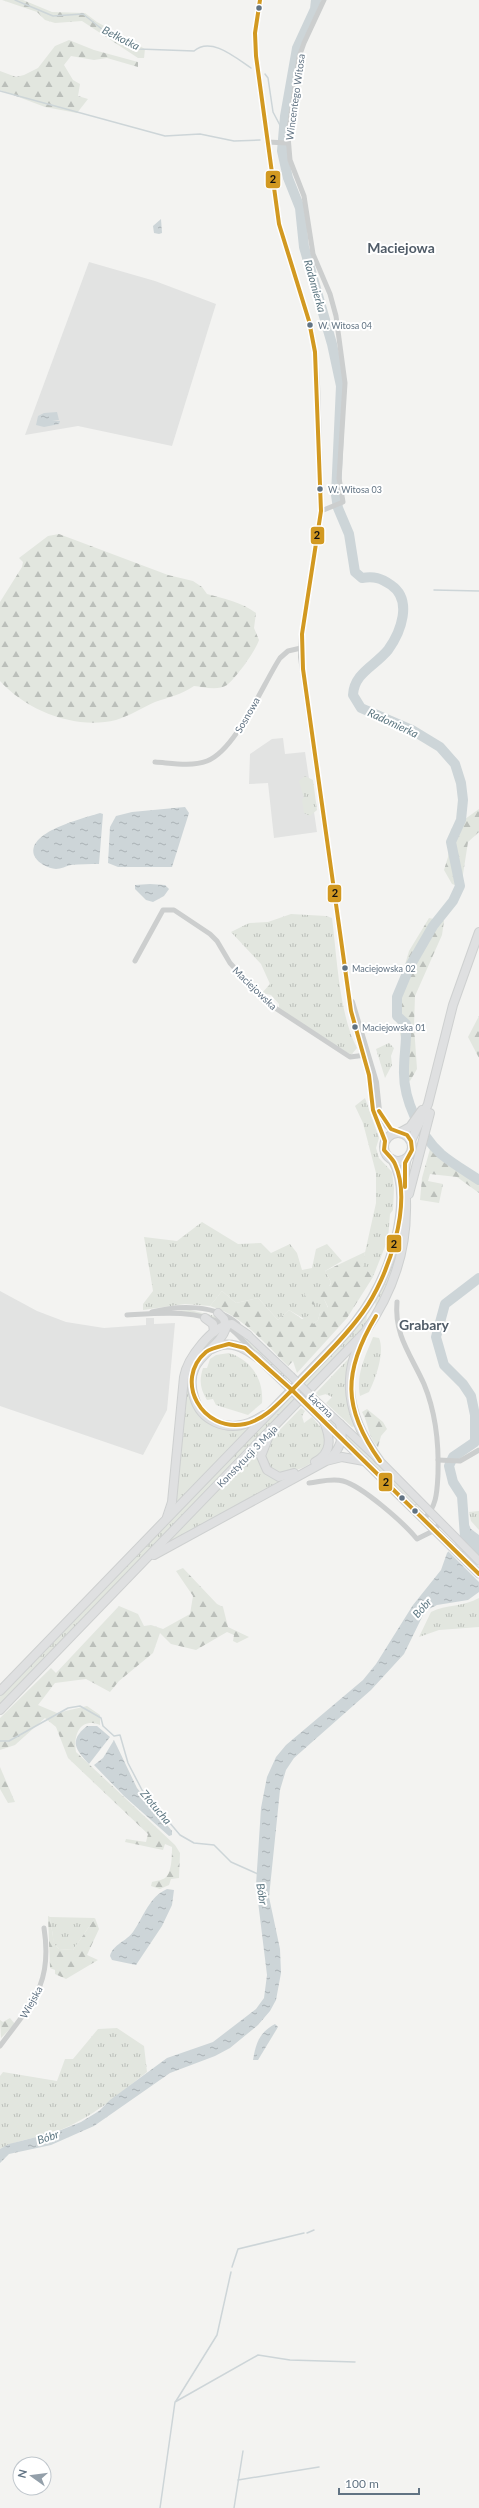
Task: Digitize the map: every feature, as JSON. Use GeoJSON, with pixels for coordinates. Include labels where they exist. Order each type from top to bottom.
{"type":"FeatureCollection","features":[{"type":"Feature","properties":{"kind":"main road"},"geometry":{"type":"LineString","coordinates":[[412,1130],[397,1133],[385,1141],[384,1150],[392,1159],[399,1161],[407,1158],[412,1150],[412,1130],[433,1082],[457,990],[479,932]]}},
{"type":"Feature","properties":{"kind":"main road"},"geometry":{"type":"LineString","coordinates":[[406,1207],[432,1105],[433,1082]]}},
{"type":"Feature","properties":{"kind":"main road"},"geometry":{"type":"LineString","coordinates":[[397,1133],[406,1135],[411,1141]]}},
{"type":"Feature","properties":{"kind":"main road","name":"Konstytucji 3 Maja"},"geometry":{"type":"LineString","coordinates":[[0,1710],[365,1332],[385,1301],[398,1269],[404,1241],[406,1207],[404,1176],[407,1158]]}},
{"type":"Feature","properties":{"kind":"main road","name":"Konstytucji 3 Maja"},"geometry":{"type":"LineString","coordinates":[[0,1691],[355,1324],[379,1285],[393,1248],[401,1205],[398,1177],[392,1159]]}},
{"type":"Feature","properties":{"kind":"main road"},"geometry":{"type":"LineString","coordinates":[[218,1313],[224,1319],[226,1325],[223,1334],[197,1364],[191,1382],[194,1399],[203,1413],[216,1422],[236,1426],[251,1422],[274,1409]]}},
{"type":"Feature","properties":{"kind":"main road"},"geometry":{"type":"LineString","coordinates":[[205,1318],[213,1324],[214,1332]]}},
{"type":"Feature","properties":{"kind":"main road"},"geometry":{"type":"LineString","coordinates":[[165,1520],[172,1502],[185,1373],[192,1356],[214,1332],[226,1325],[235,1325],[248,1334]]}},
{"type":"Feature","properties":{"kind":"main road"},"geometry":{"type":"LineString","coordinates":[[365,1332],[354,1359],[351,1403],[363,1438],[379,1460]]}},
{"type":"Feature","properties":{"kind":"main road","name":"Łączna"},"geometry":{"type":"LineString","coordinates":[[248,1334],[379,1460],[479,1561]]}},
{"type":"Feature","properties":{"kind":"main road"},"geometry":{"type":"LineString","coordinates":[[207,1351],[221,1345],[234,1344],[245,1348],[258,1358]]}},
{"type":"Feature","properties":{"kind":"main road","name":"Łączna"},"geometry":{"type":"LineString","coordinates":[[258,1358],[479,1574]]}},
{"type":"Feature","properties":{"kind":"main road"},"geometry":{"type":"LineString","coordinates":[[273,1428],[261,1451],[262,1462],[269,1473],[284,1477],[324,1455],[330,1442],[324,1422]]}},
{"type":"Feature","properties":{"kind":"main road"},"geometry":{"type":"LineString","coordinates":[[145,1561],[326,1461],[337,1452],[341,1438],[340,1424]]}},
{"type":"Feature","properties":{"kind":"main road"},"geometry":{"type":"LineString","coordinates":[[326,1461],[342,1457],[364,1461]]}},
{"type":"Feature","properties":{"kind":"street"},"geometry":{"type":"LineString","coordinates":[[260,0],[255,33],[256,56],[279,224],[309,321],[315,352],[321,510],[301,648],[336,913],[351,1011],[365,1055],[376,1082],[381,1116],[387,1126],[397,1133]]}},
{"type":"Feature","properties":{"kind":"street","name":"Wincentego Witosa"},"geometry":{"type":"LineString","coordinates":[[321,510],[343,502],[339,478],[346,398],[336,316],[332,298],[313,254],[304,196],[290,160],[287,143],[299,57],[324,0]]}},
{"type":"Feature","properties":{"kind":"street"},"geometry":{"type":"LineString","coordinates":[[267,142],[276,141],[287,143]]}},
{"type":"Feature","properties":{"kind":"street","name":"Sosnowa"},"geometry":{"type":"LineString","coordinates":[[155,762],[195,764],[208,761],[216,756],[234,736],[280,658],[288,651],[301,648]]}},
{"type":"Feature","properties":{"kind":"street","name":"Maciejowska"},"geometry":{"type":"LineString","coordinates":[[135,961],[163,910],[174,910],[210,934],[217,941],[230,963],[266,1002],[350,1057],[365,1055]]}},
{"type":"Feature","properties":{"kind":"street"},"geometry":{"type":"LineString","coordinates":[[365,1055],[373,1110],[385,1141]]}},
{"type":"Feature","properties":{"kind":"street"},"geometry":{"type":"LineString","coordinates":[[397,1302],[396,1326],[424,1385],[434,1417],[438,1460],[435,1504],[424,1519]]}},
{"type":"Feature","properties":{"kind":"street","name":"Łączna"},"geometry":{"type":"LineString","coordinates":[[145,1314],[184,1308],[218,1313],[234,1321],[248,1334]]}},
{"type":"Feature","properties":{"kind":"street","name":"Łączna"},"geometry":{"type":"LineString","coordinates":[[127,1314],[182,1313],[205,1318],[226,1325],[258,1358]]}},
{"type":"Feature","properties":{"kind":"street"},"geometry":{"type":"LineString","coordinates":[[438,1460],[456,1462],[479,1450]]}},
{"type":"Feature","properties":{"kind":"street"},"geometry":{"type":"LineString","coordinates":[[309,1483],[334,1480],[355,1486],[406,1526],[417,1539],[434,1529],[440,1523]]}},
{"type":"Feature","properties":{"kind":"street","name":"Wiejska"},"geometry":{"type":"LineString","coordinates":[[0,2046],[26,2014],[41,1986],[45,1969],[44,1928]]}},
{"type":"Feature","properties":{"kind":"shaded area"},"geometry":{"type":"Polygon","coordinates":[[[89,262],[155,281],[216,304],[172,446],[78,426],[25,435],[89,262]]]}},
{"type":"Feature","properties":{"kind":"shaded area"},"geometry":{"type":"Polygon","coordinates":[[[283,738],[285,754],[305,752],[317,832],[274,838],[268,783],[249,784],[250,754],[272,739],[283,738]]]}},
{"type":"Feature","properties":{"kind":"shaded area"},"geometry":{"type":"Polygon","coordinates":[[[0,1291],[37,1311],[66,1322],[104,1328],[146,1325],[146,1318],[154,1318],[154,1324],[175,1323],[167,1410],[143,1455],[0,1406],[0,1291]]]}},
{"type":"Feature","properties":{"kind":"green space"},"geometry":{"type":"Polygon","coordinates":[[[2,0],[23,0],[52,12],[85,13],[97,22],[145,49],[144,58],[138,58],[82,21],[55,23],[45,20],[37,12],[2,0]]]}},
{"type":"Feature","properties":{"kind":"green space"},"geometry":{"type":"Polygon","coordinates":[[[69,40],[94,50],[138,62],[138,67],[107,58],[94,60],[71,56],[64,65],[73,80],[80,84],[78,96],[88,99],[77,113],[45,107],[0,90],[0,71],[16,77],[24,75],[38,68],[55,46],[69,40]]]}},
{"type":"Feature","properties":{"kind":"green space"},"geometry":{"type":"Polygon","coordinates":[[[59,534],[168,575],[193,581],[202,587],[207,594],[233,601],[250,609],[256,613],[254,628],[259,640],[250,657],[231,681],[223,687],[206,688],[194,686],[180,694],[155,702],[116,720],[85,722],[69,720],[53,716],[24,701],[11,692],[0,681],[0,602],[22,567],[23,562],[19,558],[48,536],[59,534]]]}},
{"type":"Feature","properties":{"kind":"green space"},"geometry":{"type":"Polygon","coordinates":[[[305,776],[313,780],[317,810],[310,816],[304,813],[302,799],[304,798],[299,781],[305,776]]]}},
{"type":"Feature","properties":{"kind":"green space"},"geometry":{"type":"Polygon","coordinates":[[[479,809],[479,832],[468,842],[461,887],[452,884],[444,870],[448,857],[451,829],[479,809]]]}},
{"type":"Feature","properties":{"kind":"green space"},"geometry":{"type":"Polygon","coordinates":[[[291,914],[326,916],[332,918],[342,1002],[346,1019],[357,1048],[351,1055],[279,1009],[279,1004],[271,995],[262,993],[270,984],[261,964],[231,932],[249,923],[268,922],[291,914]]]}},
{"type":"Feature","properties":{"kind":"green space"},"geometry":{"type":"Polygon","coordinates":[[[429,918],[444,921],[442,935],[415,996],[414,1026],[417,1069],[410,1081],[401,1077],[401,1038],[397,1021],[400,982],[409,951],[429,918]]]}},
{"type":"Feature","properties":{"kind":"green space"},"geometry":{"type":"Polygon","coordinates":[[[479,1016],[479,1058],[468,1037],[479,1016]]]}},
{"type":"Feature","properties":{"kind":"green space"},"geometry":{"type":"Polygon","coordinates":[[[389,1043],[394,1048],[391,1056],[392,1065],[385,1078],[376,1049],[389,1043]]]}},
{"type":"Feature","properties":{"kind":"green space"},"geometry":{"type":"Polygon","coordinates":[[[365,1098],[379,1138],[376,1148],[379,1158],[392,1172],[394,1188],[393,1210],[390,1214],[388,1239],[373,1277],[362,1266],[376,1203],[376,1173],[363,1123],[355,1106],[365,1098]]]}},
{"type":"Feature","properties":{"kind":"green space"},"geometry":{"type":"Polygon","coordinates":[[[430,1149],[479,1185],[479,1193],[457,1177],[430,1174],[428,1181],[443,1184],[439,1203],[420,1200],[422,1178],[430,1149]]]}},
{"type":"Feature","properties":{"kind":"green space"},"geometry":{"type":"Polygon","coordinates":[[[403,1216],[397,1262],[376,1311],[375,1299],[403,1216]]]}},
{"type":"Feature","properties":{"kind":"green space"},"geometry":{"type":"Polygon","coordinates":[[[202,1222],[238,1244],[261,1243],[271,1253],[290,1244],[297,1253],[302,1270],[312,1268],[316,1249],[327,1244],[342,1261],[325,1271],[331,1282],[324,1299],[328,1308],[320,1313],[318,1320],[313,1324],[289,1310],[278,1320],[258,1298],[236,1303],[222,1291],[210,1306],[185,1304],[143,1310],[143,1304],[153,1291],[144,1237],[177,1241],[202,1222]]]}},
{"type":"Feature","properties":{"kind":"green space"},"geometry":{"type":"Polygon","coordinates":[[[365,1252],[363,1266],[373,1277],[347,1318],[297,1373],[293,1361],[288,1366],[261,1339],[242,1323],[222,1310],[210,1306],[222,1291],[236,1303],[258,1298],[278,1320],[289,1310],[302,1319],[308,1316],[313,1324],[318,1320],[320,1313],[328,1307],[324,1299],[313,1305],[304,1294],[314,1287],[321,1291],[323,1282],[330,1286],[331,1282],[325,1271],[365,1252]]]}},
{"type":"Feature","properties":{"kind":"green space"},"geometry":{"type":"Polygon","coordinates":[[[190,1310],[219,1317],[219,1320],[173,1311],[190,1310]]]}},
{"type":"Feature","properties":{"kind":"green space"},"geometry":{"type":"Polygon","coordinates":[[[367,1313],[366,1325],[362,1330],[0,1706],[0,1695],[348,1337],[367,1313]]]}},
{"type":"Feature","properties":{"kind":"green space"},"geometry":{"type":"Polygon","coordinates":[[[240,1331],[288,1378],[285,1380],[241,1337],[240,1331]]]}},
{"type":"Feature","properties":{"kind":"green space"},"geometry":{"type":"Polygon","coordinates":[[[215,1335],[217,1337],[189,1377],[206,1419],[248,1427],[250,1429],[177,1504],[174,1503],[186,1378],[197,1355],[215,1335]]]}},
{"type":"Feature","properties":{"kind":"green space"},"geometry":{"type":"Polygon","coordinates":[[[373,1337],[379,1338],[381,1344],[379,1365],[369,1392],[360,1396],[360,1373],[373,1337]]]}},
{"type":"Feature","properties":{"kind":"green space"},"geometry":{"type":"Polygon","coordinates":[[[229,1353],[244,1360],[250,1366],[258,1378],[261,1386],[262,1403],[248,1415],[216,1405],[213,1399],[207,1400],[203,1392],[201,1380],[203,1368],[207,1368],[210,1359],[216,1355],[229,1353]]]}},
{"type":"Feature","properties":{"kind":"green space"},"geometry":{"type":"Polygon","coordinates":[[[349,1358],[351,1358],[355,1426],[352,1427],[326,1403],[332,1397],[326,1394],[319,1396],[316,1393],[349,1358]]]}},
{"type":"Feature","properties":{"kind":"green space"},"geometry":{"type":"Polygon","coordinates":[[[314,1403],[339,1429],[337,1430],[311,1405],[314,1403]]]}},
{"type":"Feature","properties":{"kind":"green space"},"geometry":{"type":"Polygon","coordinates":[[[301,1408],[305,1411],[302,1416],[304,1423],[312,1417],[323,1430],[327,1444],[317,1458],[305,1467],[298,1470],[274,1472],[264,1461],[268,1442],[301,1408]]]}},
{"type":"Feature","properties":{"kind":"green space"},"geometry":{"type":"Polygon","coordinates":[[[367,1409],[383,1422],[387,1429],[381,1436],[378,1447],[370,1435],[362,1412],[367,1409]]]}},
{"type":"Feature","properties":{"kind":"green space"},"geometry":{"type":"Polygon","coordinates":[[[345,1433],[420,1506],[419,1508],[344,1437],[345,1433]]]}},
{"type":"Feature","properties":{"kind":"green space"},"geometry":{"type":"Polygon","coordinates":[[[332,1444],[336,1448],[326,1460],[167,1543],[257,1450],[259,1463],[265,1473],[274,1478],[284,1480],[323,1460],[329,1453],[332,1444]]]}},
{"type":"Feature","properties":{"kind":"green space"},"geometry":{"type":"Polygon","coordinates":[[[479,1511],[479,1530],[471,1521],[469,1512],[479,1511]]]}},
{"type":"Feature","properties":{"kind":"green space"},"geometry":{"type":"Polygon","coordinates":[[[183,1568],[217,1604],[223,1607],[228,1627],[249,1637],[237,1643],[233,1641],[234,1635],[227,1632],[196,1650],[171,1644],[160,1633],[153,1653],[119,1681],[110,1692],[86,1679],[55,1683],[38,1705],[57,1713],[87,1706],[100,1715],[100,1725],[87,1723],[79,1729],[75,1746],[76,1752],[175,1845],[180,1853],[179,1878],[171,1879],[169,1885],[160,1889],[151,1886],[152,1882],[167,1876],[171,1864],[172,1847],[165,1844],[163,1850],[125,1842],[126,1839],[146,1842],[148,1834],[68,1758],[56,1727],[45,1718],[15,1745],[0,1750],[0,1718],[51,1668],[56,1673],[119,1606],[138,1614],[144,1626],[151,1625],[163,1629],[190,1614],[193,1596],[176,1571],[183,1568]]]}},
{"type":"Feature","properties":{"kind":"green space"},"geometry":{"type":"Polygon","coordinates":[[[479,1598],[479,1627],[439,1630],[419,1637],[431,1612],[437,1609],[467,1603],[479,1598]]]}},
{"type":"Feature","properties":{"kind":"green space"},"geometry":{"type":"Polygon","coordinates":[[[0,1767],[15,1802],[8,1803],[0,1789],[0,1767]]]}},
{"type":"Feature","properties":{"kind":"green space"},"geometry":{"type":"Polygon","coordinates":[[[48,1916],[50,1917],[53,1943],[59,1949],[73,1950],[95,1918],[99,1929],[87,1955],[98,1960],[66,1979],[55,1974],[55,1970],[50,1968],[48,1916]]]}},
{"type":"Feature","properties":{"kind":"green space"},"geometry":{"type":"Polygon","coordinates":[[[50,1917],[95,1918],[73,1950],[59,1949],[53,1943],[50,1917]]]}},
{"type":"Feature","properties":{"kind":"green space"},"geometry":{"type":"Polygon","coordinates":[[[10,2018],[15,2024],[1,2038],[0,2020],[3,2022],[10,2018]]]}},
{"type":"Feature","properties":{"kind":"green space"},"geometry":{"type":"Polygon","coordinates":[[[117,2028],[144,2046],[147,2072],[105,2105],[83,2119],[58,2131],[14,2143],[0,2149],[0,2076],[3,2072],[57,2081],[65,2059],[73,2059],[98,2029],[117,2028]]]}},
{"type":"Feature","properties":{"kind":"water"},"geometry":{"type":"Polygon","coordinates":[[[161,219],[162,233],[154,233],[153,226],[161,219]]]}},
{"type":"Feature","properties":{"kind":"water"},"geometry":{"type":"Polygon","coordinates":[[[57,412],[59,420],[52,421],[60,421],[59,424],[44,427],[36,425],[38,416],[44,413],[57,412]]]}},
{"type":"Feature","properties":{"kind":"water"},"geometry":{"type":"Polygon","coordinates":[[[185,807],[189,813],[172,867],[118,867],[108,863],[110,827],[116,816],[132,812],[185,807]]]}},
{"type":"Feature","properties":{"kind":"water"},"geometry":{"type":"Polygon","coordinates":[[[100,813],[103,814],[99,864],[71,865],[56,869],[44,865],[35,857],[34,848],[38,840],[46,833],[100,813]]]}},
{"type":"Feature","properties":{"kind":"water"},"geometry":{"type":"Polygon","coordinates":[[[135,885],[165,885],[169,889],[164,896],[153,902],[146,900],[135,889],[135,885]]]}},
{"type":"Feature","properties":{"kind":"water","name":"Bóbr"},"geometry":{"type":"Polygon","coordinates":[[[462,1517],[465,1517],[471,1529],[479,1535],[479,1592],[468,1600],[437,1605],[425,1611],[404,1654],[371,1690],[294,1758],[286,1770],[280,1790],[269,1897],[280,1949],[281,1973],[276,2000],[270,2011],[258,2025],[230,2048],[215,2056],[170,2073],[94,2126],[51,2145],[9,2154],[0,2163],[0,2149],[9,2144],[56,2132],[81,2122],[99,2111],[110,2100],[167,2058],[213,2042],[256,2009],[264,1998],[267,1975],[256,1885],[261,1808],[267,1777],[276,1757],[286,1745],[363,1680],[376,1664],[413,1605],[441,1570],[447,1553],[462,1536],[462,1517]]]}},
{"type":"Feature","properties":{"kind":"water"},"geometry":{"type":"Polygon","coordinates":[[[87,1726],[97,1726],[110,1737],[89,1764],[76,1745],[77,1736],[87,1726]]]}},
{"type":"Feature","properties":{"kind":"water"},"geometry":{"type":"Polygon","coordinates":[[[114,1740],[137,1788],[172,1831],[172,1835],[169,1836],[124,1796],[94,1765],[103,1758],[114,1740]]]}},
{"type":"Feature","properties":{"kind":"water"},"geometry":{"type":"Polygon","coordinates":[[[167,1889],[174,1890],[172,1905],[162,1926],[136,1965],[112,1960],[110,1956],[114,1948],[133,1932],[151,1902],[161,1892],[167,1889]]]}},
{"type":"Feature","properties":{"kind":"water"},"geometry":{"type":"Polygon","coordinates":[[[275,2024],[278,2027],[258,2060],[253,2060],[255,2048],[259,2039],[265,2031],[275,2024]]]}},
{"type":"Feature","properties":{"kind":"pier"},"geometry":{"type":"Polygon","coordinates":[[[460,1534],[479,1553],[479,1567],[454,1542],[460,1534]]]}},
{"type":"Feature","properties":{"kind":"pier"},"geometry":{"type":"Polygon","coordinates":[[[454,1543],[479,1568],[479,1582],[447,1550],[454,1543]]]}},
{"type":"Feature","properties":{"kind":"waterway","name":"Bełkotka"},"geometry":{"type":"LineString","coordinates":[[15,0],[53,16],[83,14],[103,30],[139,49],[194,51],[201,47],[216,47],[231,54],[251,68]]}},
{"type":"Feature","properties":{"kind":"waterway","name":"Radomierka"},"geometry":{"type":"LineString","coordinates":[[316,0],[315,9],[297,48],[285,116],[282,151],[288,178],[300,208],[304,247],[332,344],[341,386],[336,495],[338,508],[349,534],[355,572],[362,578],[377,578],[391,585],[398,591],[402,599],[403,607],[403,616],[393,643],[383,656],[361,675],[354,687],[353,695],[361,708],[412,730],[440,747],[455,764],[461,783],[463,800],[461,820],[451,842],[460,886],[453,901],[433,926],[410,966],[397,997],[397,1016],[406,1024],[404,1081],[406,1093],[414,1116],[426,1137],[441,1154],[479,1180]]}},
{"type":"Feature","properties":{"kind":"waterway","name":"Bełkotka"},"geometry":{"type":"LineString","coordinates":[[265,74],[268,78],[273,112],[283,131]]}},
{"type":"Feature","properties":{"kind":"waterway"},"geometry":{"type":"LineString","coordinates":[[0,91],[165,136],[200,134],[234,141],[260,140]]}},
{"type":"Feature","properties":{"kind":"waterway"},"geometry":{"type":"LineString","coordinates":[[434,590],[479,591]]}},
{"type":"Feature","properties":{"kind":"waterway","name":"Radomierka"},"geometry":{"type":"LineString","coordinates":[[479,1278],[445,1304],[436,1337],[444,1365],[463,1384],[471,1396],[475,1415],[475,1442],[453,1457],[449,1466],[453,1482],[462,1496],[465,1537],[479,1550]]}},
{"type":"Feature","properties":{"kind":"waterway","name":"Złotucha"},"geometry":{"type":"LineString","coordinates":[[0,1741],[9,1741],[68,1708],[80,1706],[101,1718],[103,1726],[114,1736],[120,1735],[128,1763],[142,1790],[180,1835],[194,1843],[214,1845],[231,1862],[258,1874]]}},
{"type":"Feature","properties":{"kind":"waterway"},"geometry":{"type":"LineString","coordinates":[[307,2233],[314,2230]]}},
{"type":"Feature","properties":{"kind":"waterway"},"geometry":{"type":"LineString","coordinates":[[232,2267],[238,2249],[304,2233]]}},
{"type":"Feature","properties":{"kind":"waterway"},"geometry":{"type":"LineString","coordinates":[[176,2401],[217,2335],[231,2272]]}},
{"type":"Feature","properties":{"kind":"waterway"},"geometry":{"type":"LineString","coordinates":[[160,2508],[175,2402],[258,2355],[290,2360],[355,2362]]}},
{"type":"Feature","properties":{"kind":"waterway"},"geometry":{"type":"LineString","coordinates":[[234,2508],[243,2451]]}},
{"type":"Feature","properties":{"kind":"waterway"},"geometry":{"type":"LineString","coordinates":[[238,2480],[319,2467]]}},
{"type":"Feature","properties":{"kind":"transit line","name":"2"},"geometry":{"type":"LineString","coordinates":[[260,0],[255,33],[256,56],[279,224],[309,321],[315,352],[321,511],[302,634],[303,669],[351,1011],[369,1075],[373,1110],[385,1141],[384,1150],[395,1164],[400,1180],[401,1199],[395,1240],[389,1261],[372,1298],[347,1332],[292,1390]]}},
{"type":"Feature","properties":{"kind":"transit line","name":"2"},"geometry":{"type":"LineString","coordinates":[[379,1111],[391,1129],[407,1135],[411,1141],[412,1150],[405,1163],[405,1187]]}},
{"type":"Feature","properties":{"kind":"transit line","name":"2"},"geometry":{"type":"LineString","coordinates":[[376,1316],[357,1354],[351,1389],[353,1406],[359,1424],[380,1461]]}},
{"type":"Feature","properties":{"kind":"transit line","name":"2"},"geometry":{"type":"LineString","coordinates":[[229,1344],[245,1348],[292,1390],[265,1415],[245,1424],[230,1425],[216,1420],[205,1413],[197,1402],[192,1389],[192,1376],[196,1364],[206,1352],[229,1344]]}},
{"type":"Feature","properties":{"kind":"transit line","name":"2"},"geometry":{"type":"LineString","coordinates":[[292,1390],[479,1574]]}},
{"type":"Feature","properties":{"kind":"place","name":"W. Witosa 04"},"geometry":{"type":"Point","coordinates":[310,325]}},
{"type":"Feature","properties":{"kind":"place","name":"W. Witosa 03"},"geometry":{"type":"Point","coordinates":[320,489]}},
{"type":"Feature","properties":{"kind":"place","name":"Maciejowska 02"},"geometry":{"type":"Point","coordinates":[345,968]}},
{"type":"Feature","properties":{"kind":"place","name":"Maciejowska 01"},"geometry":{"type":"Point","coordinates":[355,1027]}},
{"type":"Feature","properties":{"kind":"district","name":"Maciejowa"},"geometry":{"type":"Point","coordinates":[401,248]}},
{"type":"Feature","properties":{"kind":"district","name":"Grabary"},"geometry":{"type":"Point","coordinates":[424,1325]}}]}
